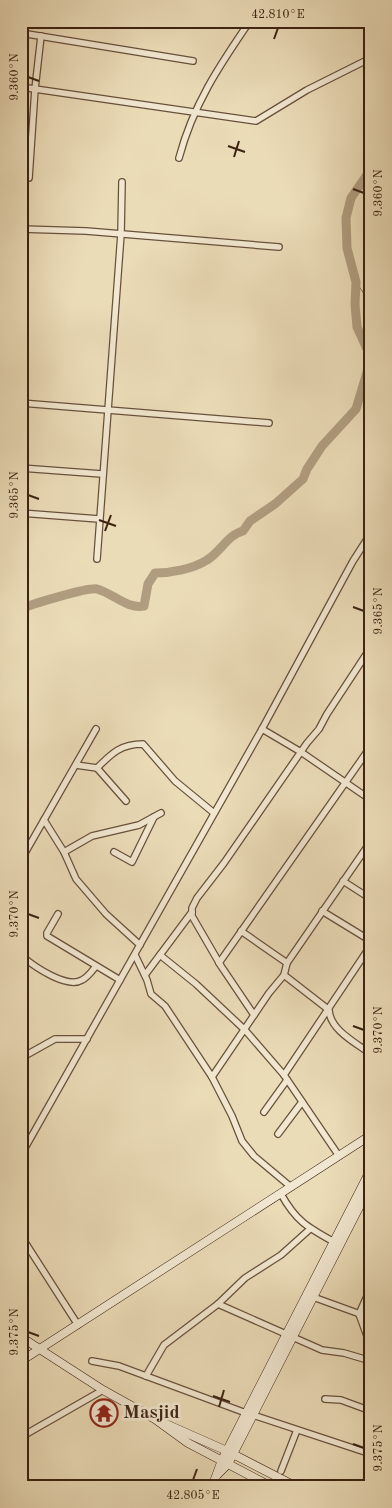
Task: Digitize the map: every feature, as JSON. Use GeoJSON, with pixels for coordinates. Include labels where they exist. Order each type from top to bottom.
{"type":"FeatureCollection","features":[{"type":"Feature","properties":{"kind":"main road"},"geometry":{"type":"LineString","coordinates":[[21,1361],[371,1135]]}},
{"type":"Feature","properties":{"kind":"main road"},"geometry":{"type":"LineString","coordinates":[[212,1487],[290,1336],[371,1169]]}},
{"type":"Feature","properties":{"kind":"main road"},"geometry":{"type":"LineString","coordinates":[[290,1336],[367,1199],[371,1184]]}},
{"type":"Feature","properties":{"kind":"main road"},"geometry":{"type":"LineString","coordinates":[[21,1337],[102,1390],[155,1420],[188,1444],[272,1487]]}},
{"type":"Feature","properties":{"kind":"main road"},"geometry":{"type":"LineString","coordinates":[[155,1420],[230,1452],[297,1487]]}},
{"type":"Feature","properties":{"kind":"street"},"geometry":{"type":"LineString","coordinates":[[179,158],[194,112],[221,64],[250,21]]}},
{"type":"Feature","properties":{"kind":"street"},"geometry":{"type":"LineString","coordinates":[[21,33],[193,61]]}},
{"type":"Feature","properties":{"kind":"street"},"geometry":{"type":"LineString","coordinates":[[21,177],[29,178],[35,89],[41,36]]}},
{"type":"Feature","properties":{"kind":"street"},"geometry":{"type":"LineString","coordinates":[[21,87],[256,121],[307,90],[371,58]]}},
{"type":"Feature","properties":{"kind":"street"},"geometry":{"type":"LineString","coordinates":[[97,559],[121,234],[122,182]]}},
{"type":"Feature","properties":{"kind":"street"},"geometry":{"type":"LineString","coordinates":[[21,229],[121,234],[280,247]]}},
{"type":"Feature","properties":{"kind":"street"},"geometry":{"type":"LineString","coordinates":[[21,403],[269,423]]}},
{"type":"Feature","properties":{"kind":"street"},"geometry":{"type":"LineString","coordinates":[[21,468],[102,474]]}},
{"type":"Feature","properties":{"kind":"street"},"geometry":{"type":"LineString","coordinates":[[21,512],[99,519]]}},
{"type":"Feature","properties":{"kind":"street"},"geometry":{"type":"LineString","coordinates":[[21,1155],[371,533]]}},
{"type":"Feature","properties":{"kind":"street"},"geometry":{"type":"LineString","coordinates":[[254,1016],[219,963],[192,916],[192,908],[197,898],[319,729],[371,647]]}},
{"type":"Feature","properties":{"kind":"street"},"geometry":{"type":"LineString","coordinates":[[21,860],[96,729]]}},
{"type":"Feature","properties":{"kind":"street"},"geometry":{"type":"LineString","coordinates":[[262,729],[301,752],[371,800]]}},
{"type":"Feature","properties":{"kind":"street"},"geometry":{"type":"LineString","coordinates":[[98,768],[120,748],[143,744],[175,781],[214,813]]}},
{"type":"Feature","properties":{"kind":"street"},"geometry":{"type":"LineString","coordinates":[[219,963],[371,746]]}},
{"type":"Feature","properties":{"kind":"street"},"geometry":{"type":"LineString","coordinates":[[76,765],[98,768],[126,801]]}},
{"type":"Feature","properties":{"kind":"street"},"geometry":{"type":"LineString","coordinates":[[64,852],[92,836],[139,825],[161,813]]}},
{"type":"Feature","properties":{"kind":"street"},"geometry":{"type":"LineString","coordinates":[[114,852],[132,862],[154,817]]}},
{"type":"Feature","properties":{"kind":"street"},"geometry":{"type":"LineString","coordinates":[[44,820],[64,852],[76,879],[106,914],[140,945]]}},
{"type":"Feature","properties":{"kind":"street"},"geometry":{"type":"LineString","coordinates":[[212,1077],[269,992],[284,975],[287,963],[371,840]]}},
{"type":"Feature","properties":{"kind":"street"},"geometry":{"type":"LineString","coordinates":[[343,881],[371,899]]}},
{"type":"Feature","properties":{"kind":"street"},"geometry":{"type":"LineString","coordinates":[[322,911],[371,941]]}},
{"type":"Feature","properties":{"kind":"street"},"geometry":{"type":"LineString","coordinates":[[145,975],[192,912]]}},
{"type":"Feature","properties":{"kind":"street"},"geometry":{"type":"LineString","coordinates":[[58,914],[47,936],[120,980]]}},
{"type":"Feature","properties":{"kind":"street"},"geometry":{"type":"LineString","coordinates":[[241,931],[287,963]]}},
{"type":"Feature","properties":{"kind":"street"},"geometry":{"type":"LineString","coordinates":[[264,1112],[348,978],[371,945]]}},
{"type":"Feature","properties":{"kind":"street"},"geometry":{"type":"LineString","coordinates":[[135,955],[145,975],[151,994],[165,1006],[212,1077],[232,1116],[242,1141],[254,1156],[291,1187]]}},
{"type":"Feature","properties":{"kind":"street"},"geometry":{"type":"LineString","coordinates":[[160,955],[196,984],[245,1030],[285,1078],[339,1156]]}},
{"type":"Feature","properties":{"kind":"street"},"geometry":{"type":"LineString","coordinates":[[23,957],[31,964],[54,977],[74,983],[82,980],[96,966]]}},
{"type":"Feature","properties":{"kind":"street"},"geometry":{"type":"LineString","coordinates":[[284,975],[329,1010],[331,1021],[371,1054]]}},
{"type":"Feature","properties":{"kind":"street"},"geometry":{"type":"LineString","coordinates":[[21,1058],[55,1040],[87,1039]]}},
{"type":"Feature","properties":{"kind":"street"},"geometry":{"type":"LineString","coordinates":[[278,1134],[302,1102]]}},
{"type":"Feature","properties":{"kind":"street"},"geometry":{"type":"LineString","coordinates":[[281,1194],[291,1212],[310,1229],[334,1242]]}},
{"type":"Feature","properties":{"kind":"street"},"geometry":{"type":"LineString","coordinates":[[146,1376],[164,1345],[218,1304],[245,1278],[281,1255],[310,1229]]}},
{"type":"Feature","properties":{"kind":"street"},"geometry":{"type":"LineString","coordinates":[[21,1236],[78,1325]]}},
{"type":"Feature","properties":{"kind":"street"},"geometry":{"type":"LineString","coordinates":[[218,1304],[322,1350],[344,1353],[368,1360],[371,1347],[359,1314],[371,1287]]}},
{"type":"Feature","properties":{"kind":"street"},"geometry":{"type":"LineString","coordinates":[[313,1297],[371,1318]]}},
{"type":"Feature","properties":{"kind":"street"},"geometry":{"type":"LineString","coordinates":[[92,1361],[119,1366],[249,1414],[371,1454]]}},
{"type":"Feature","properties":{"kind":"street"},"geometry":{"type":"LineString","coordinates":[[21,1436],[102,1390]]}},
{"type":"Feature","properties":{"kind":"street"},"geometry":{"type":"LineString","coordinates":[[325,1399],[341,1400],[371,1411]]}},
{"type":"Feature","properties":{"kind":"street"},"geometry":{"type":"LineString","coordinates":[[280,1471],[297,1430]]}},
{"type":"Feature","properties":{"kind":"waterway"},"geometry":{"type":"LineString","coordinates":[[371,169],[351,198],[346,218],[347,248],[356,282],[357,327],[371,358]]}},
{"type":"Feature","properties":{"kind":"waterway"},"geometry":{"type":"LineString","coordinates":[[356,282],[371,304]]}},
{"type":"Feature","properties":{"kind":"waterway"},"geometry":{"type":"LineString","coordinates":[[21,609],[60,596],[92,589],[103,591],[132,605],[144,606],[148,584],[155,573],[182,570],[212,557],[228,540],[243,531],[250,521],[275,504],[303,479],[307,469],[322,446],[356,409],[371,359]]}},
{"type":"Feature","properties":{"kind":"place","name":"Masjid"},"geometry":{"type":"Point","coordinates":[104,1413]}}]}
